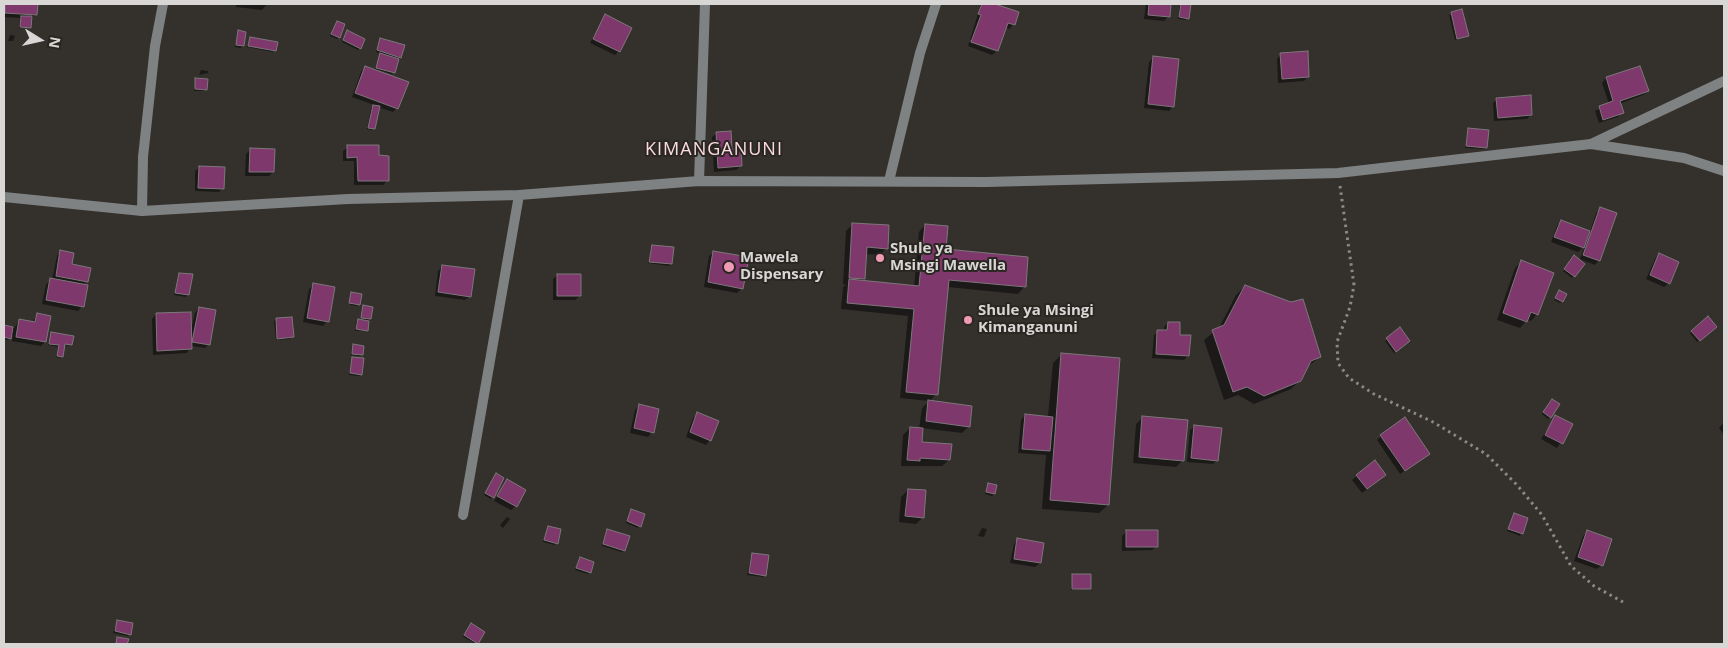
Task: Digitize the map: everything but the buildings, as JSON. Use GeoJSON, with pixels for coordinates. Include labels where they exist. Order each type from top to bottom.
{"type":"FeatureCollection","features":[{"type":"Feature","properties":{"kind":"street"},"geometry":{"type":"LineString","coordinates":[[142,211],[143,157],[163,4]]}},
{"type":"Feature","properties":{"kind":"street"},"geometry":{"type":"LineString","coordinates":[[699,181],[705,4]]}},
{"type":"Feature","properties":{"kind":"street"},"geometry":{"type":"LineString","coordinates":[[889,181],[920,53],[936,4]]}},
{"type":"Feature","properties":{"kind":"street"},"geometry":{"type":"LineString","coordinates":[[1591,144],[1724,81]]}},
{"type":"Feature","properties":{"kind":"street"},"geometry":{"type":"LineString","coordinates":[[4,197],[142,211],[348,199],[519,195],[699,181],[986,182],[1338,173],[1591,144],[1684,158],[1724,171]]}},
{"type":"Feature","properties":{"kind":"street"},"geometry":{"type":"LineString","coordinates":[[463,515],[519,195]]}},
{"type":"Feature","properties":{"kind":"path"},"geometry":{"type":"LineString","coordinates":[[1338,173],[1350,244],[1354,285],[1350,308],[1337,342],[1338,363],[1349,378],[1374,394],[1432,422],[1486,454],[1517,485],[1542,515],[1576,571],[1594,586],[1623,602]]}},
{"type":"Feature","properties":{"kind":"place","name":"Shule ya Msingi Mawella"},"geometry":{"type":"Point","coordinates":[880,258]}},
{"type":"Feature","properties":{"kind":"place","name":"Mawela Dispensary"},"geometry":{"type":"Point","coordinates":[729,267]}},
{"type":"Feature","properties":{"kind":"place","name":"Shule ya Msingi Kimanganuni"},"geometry":{"type":"Point","coordinates":[968,320]}},
{"type":"Feature","properties":{"kind":"district","name":"KIMANGANUNI"},"geometry":{"type":"Point","coordinates":[714,150]}}]}
